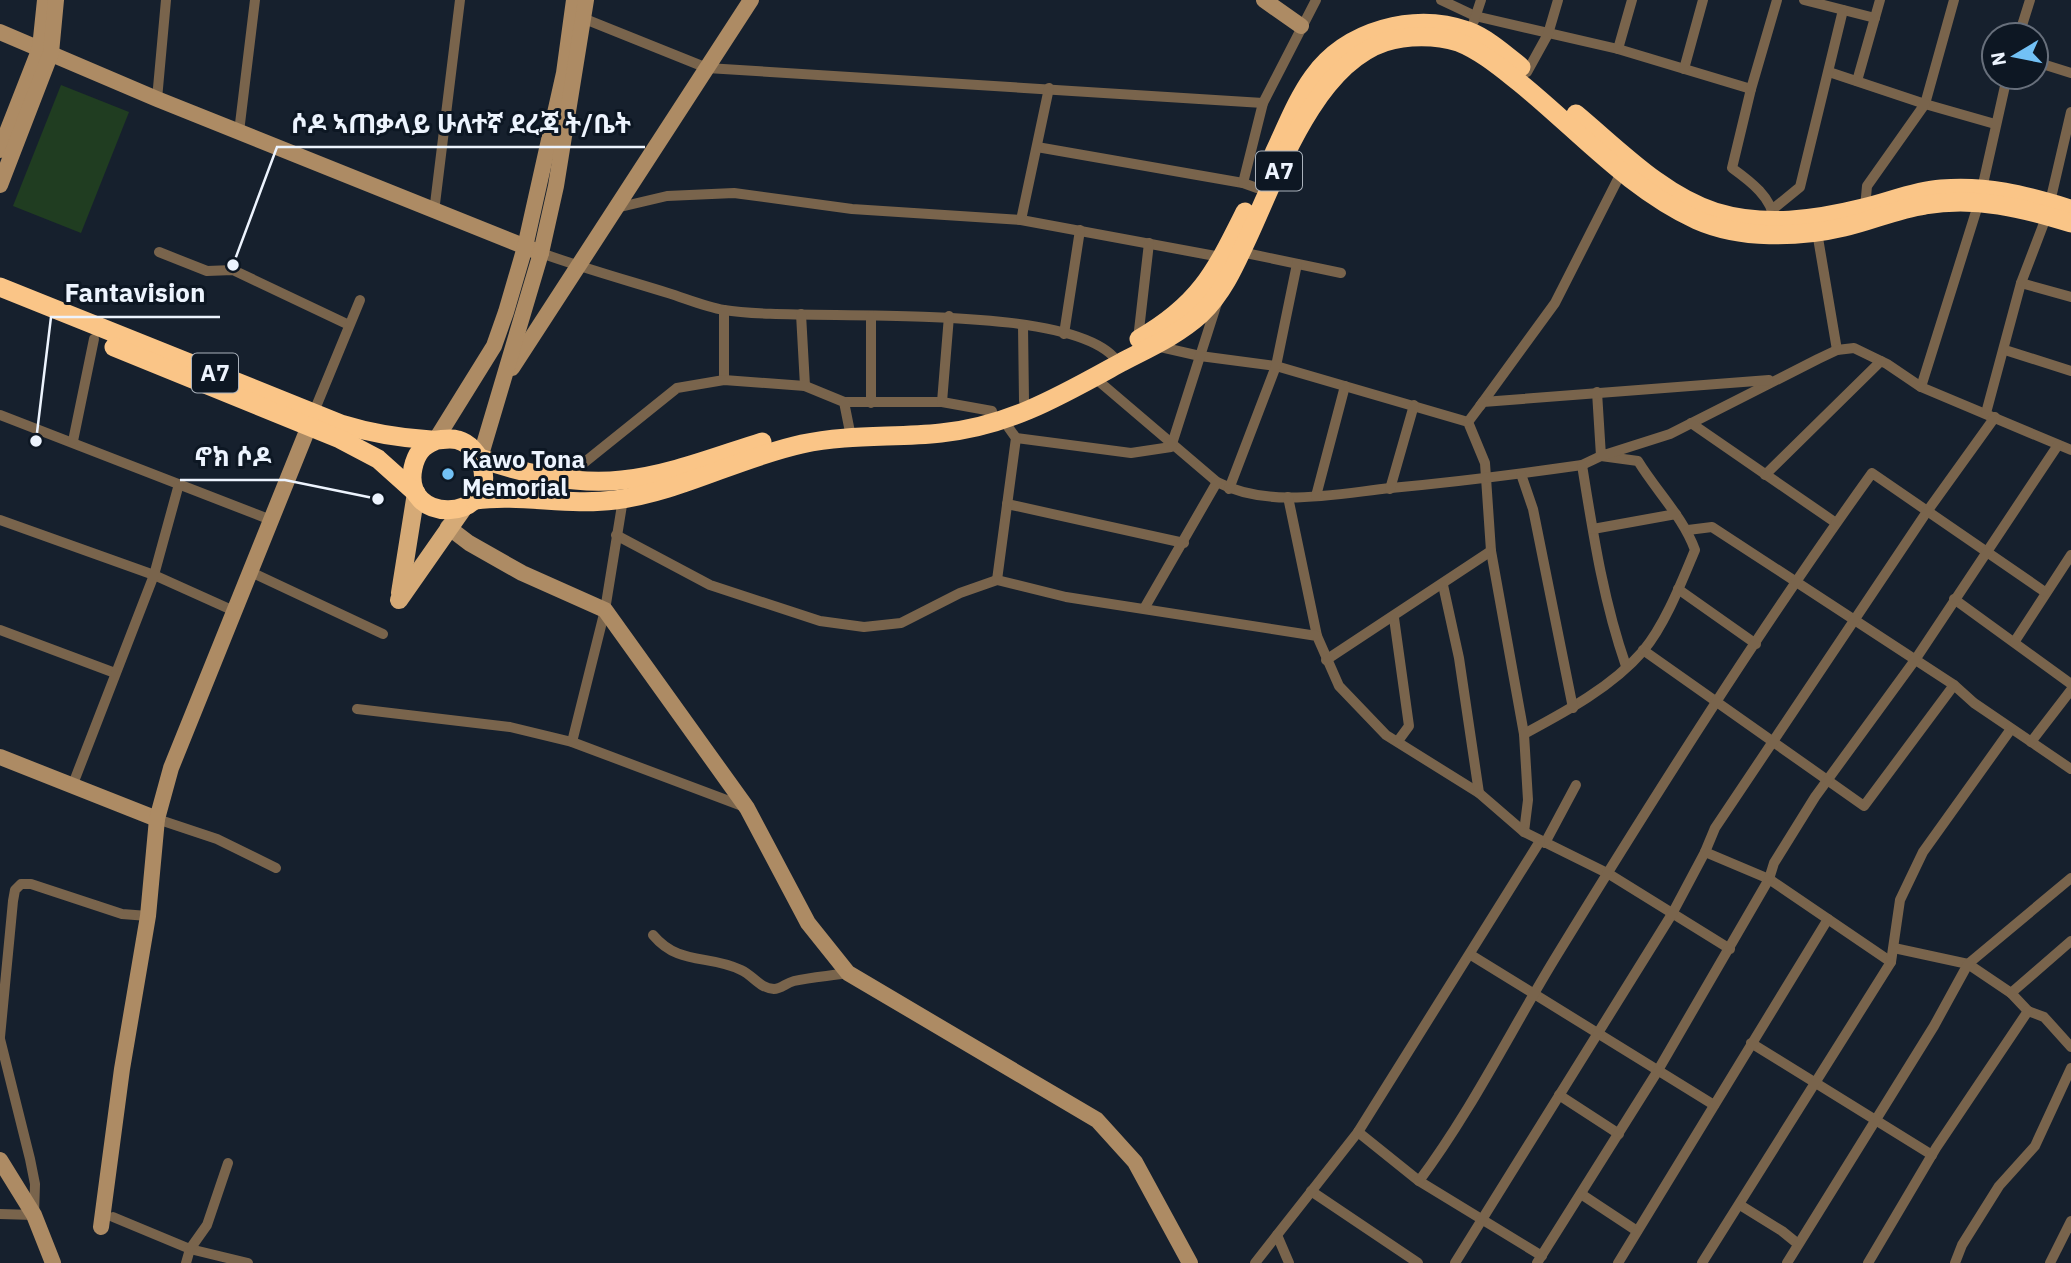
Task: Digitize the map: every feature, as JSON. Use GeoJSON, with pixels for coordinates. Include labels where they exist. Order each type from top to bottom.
{"type":"FeatureCollection","features":[{"type":"Feature","properties":{"kind":"highway","name":"A7"},"geometry":{"type":"LineString","coordinates":[[998,416],[1024,401],[1189,323],[1220,293],[1233,257],[1250,186],[1312,78],[1326,61],[1348,44],[1368,33],[1403,24],[1448,26],[1470,31],[1527,72],[1648,174],[1679,195],[1713,211],[1811,219],[1939,189],[1979,195]]}},
{"type":"Feature","properties":{"kind":"highway","name":"A7"},"geometry":{"type":"LineString","coordinates":[[1470,31],[1496,63],[1622,171],[1661,202],[1700,222],[1734,231],[1817,232],[1926,204],[1979,195],[2025,194],[2071,223]]}},
{"type":"Feature","properties":{"kind":"highway","name":"A7"},"geometry":{"type":"LineString","coordinates":[[1146,342],[1182,312],[1233,257],[1322,88],[1340,69],[1361,53],[1385,42],[1470,31]]}},
{"type":"Feature","properties":{"kind":"highway","name":"A7"},"geometry":{"type":"LineString","coordinates":[[2049,209],[2071,209]]}},
{"type":"Feature","properties":{"kind":"highway","name":"A7"},"geometry":{"type":"LineString","coordinates":[[0,287],[97,333],[311,420],[378,459],[434,508],[452,510],[469,504],[579,503],[623,499],[647,494],[796,445],[851,431]]}},
{"type":"Feature","properties":{"kind":"highway","name":"A7"},"geometry":{"type":"LineString","coordinates":[[0,300],[97,333]]}},
{"type":"Feature","properties":{"kind":"highway","name":"A7"},"geometry":{"type":"LineString","coordinates":[[311,420],[435,441],[460,440],[470,446],[480,458],[565,478],[622,480],[671,470],[773,439],[1029,413],[1095,378],[1116,359]]}},
{"type":"Feature","properties":{"kind":"highway"},"geometry":{"type":"LineString","coordinates":[[416,493],[412,483],[415,459],[426,445],[435,441]]}},
{"type":"Feature","properties":{"kind":"highway"},"geometry":{"type":"LineString","coordinates":[[469,504],[484,482],[480,458]]}},
{"type":"Feature","properties":{"kind":"main road"},"geometry":{"type":"LineString","coordinates":[[0,150],[45,51],[44,0]]}},
{"type":"Feature","properties":{"kind":"main road"},"geometry":{"type":"LineString","coordinates":[[0,185],[45,51],[56,0]]}},
{"type":"Feature","properties":{"kind":"main road"},"geometry":{"type":"LineString","coordinates":[[435,441],[494,346],[525,247],[577,11],[586,0]]}},
{"type":"Feature","properties":{"kind":"main road"},"geometry":{"type":"LineString","coordinates":[[500,386],[751,0]]}},
{"type":"Feature","properties":{"kind":"main road"},"geometry":{"type":"LineString","coordinates":[[1264,0],[1301,26]]}},
{"type":"Feature","properties":{"kind":"main road"},"geometry":{"type":"LineString","coordinates":[[480,458],[541,253],[556,186],[577,11]]}},
{"type":"Feature","properties":{"kind":"main road"},"geometry":{"type":"LineString","coordinates":[[0,32],[157,99],[541,253]]}},
{"type":"Feature","properties":{"kind":"main road"},"geometry":{"type":"LineString","coordinates":[[107,1222],[121,1069],[148,916],[157,818],[171,768],[311,420]]}},
{"type":"Feature","properties":{"kind":"main road"},"geometry":{"type":"LineString","coordinates":[[416,493],[399,600],[448,527],[469,504]]}},
{"type":"Feature","properties":{"kind":"main road"},"geometry":{"type":"LineString","coordinates":[[448,527],[469,544],[522,573],[605,610],[747,808],[808,923],[848,973],[1097,1120],[1135,1163],[1189,1263]]}},
{"type":"Feature","properties":{"kind":"main road"},"geometry":{"type":"LineString","coordinates":[[0,757],[157,818]]}},
{"type":"Feature","properties":{"kind":"main road"},"geometry":{"type":"LineString","coordinates":[[0,1160],[34,1215],[53,1263]]}},
{"type":"Feature","properties":{"kind":"street"},"geometry":{"type":"LineString","coordinates":[[157,99],[166,0]]}},
{"type":"Feature","properties":{"kind":"street"},"geometry":{"type":"LineString","coordinates":[[239,132],[255,0]]}},
{"type":"Feature","properties":{"kind":"street"},"geometry":{"type":"LineString","coordinates":[[434,212],[460,0]]}},
{"type":"Feature","properties":{"kind":"street"},"geometry":{"type":"LineString","coordinates":[[1037,147],[1250,186],[1263,103],[1316,0]]}},
{"type":"Feature","properties":{"kind":"street"},"geometry":{"type":"LineString","coordinates":[[1441,0],[1470,31],[1548,34],[1618,49],[1751,89]]}},
{"type":"Feature","properties":{"kind":"street"},"geometry":{"type":"LineString","coordinates":[[1470,31],[1480,0]]}},
{"type":"Feature","properties":{"kind":"street"},"geometry":{"type":"LineString","coordinates":[[1527,72],[1548,34],[1558,0]]}},
{"type":"Feature","properties":{"kind":"street"},"geometry":{"type":"LineString","coordinates":[[1618,49],[1632,0]]}},
{"type":"Feature","properties":{"kind":"street"},"geometry":{"type":"LineString","coordinates":[[1684,69],[1703,0]]}},
{"type":"Feature","properties":{"kind":"street"},"geometry":{"type":"LineString","coordinates":[[1777,0],[1732,168],[1760,192],[1773,215],[1800,187],[1843,10]]}},
{"type":"Feature","properties":{"kind":"street"},"geometry":{"type":"LineString","coordinates":[[1804,0],[1875,18]]}},
{"type":"Feature","properties":{"kind":"street"},"geometry":{"type":"LineString","coordinates":[[1857,81],[1880,0]]}},
{"type":"Feature","properties":{"kind":"street"},"geometry":{"type":"LineString","coordinates":[[1865,208],[1867,186],[1925,104],[1954,0]]}},
{"type":"Feature","properties":{"kind":"street"},"geometry":{"type":"LineString","coordinates":[[2023,21],[2030,0]]}},
{"type":"Feature","properties":{"kind":"street"},"geometry":{"type":"LineString","coordinates":[[577,11],[707,68],[1263,103]]}},
{"type":"Feature","properties":{"kind":"street"},"geometry":{"type":"LineString","coordinates":[[2050,66],[2071,73]]}},
{"type":"Feature","properties":{"kind":"street"},"geometry":{"type":"LineString","coordinates":[[1829,72],[1995,124]]}},
{"type":"Feature","properties":{"kind":"street"},"geometry":{"type":"LineString","coordinates":[[1021,220],[1049,88]]}},
{"type":"Feature","properties":{"kind":"street"},"geometry":{"type":"LineString","coordinates":[[1921,387],[1979,195],[2003,91]]}},
{"type":"Feature","properties":{"kind":"street"},"geometry":{"type":"LineString","coordinates":[[1455,1263],[1672,914],[1715,828],[1990,415],[2021,283],[2049,209],[2067,142],[2071,112]]}},
{"type":"Feature","properties":{"kind":"street"},"geometry":{"type":"LineString","coordinates":[[1468,422],[1555,303],[1622,171]]}},
{"type":"Feature","properties":{"kind":"street"},"geometry":{"type":"LineString","coordinates":[[616,208],[667,196],[734,193],[852,209],[1021,220],[1341,273]]}},
{"type":"Feature","properties":{"kind":"street"},"geometry":{"type":"LineString","coordinates":[[1064,334],[1080,230]]}},
{"type":"Feature","properties":{"kind":"street"},"geometry":{"type":"LineString","coordinates":[[1817,232],[1837,351]]}},
{"type":"Feature","properties":{"kind":"street"},"geometry":{"type":"LineString","coordinates":[[1149,243],[1146,342],[1200,356],[1276,366],[1468,422],[1481,446],[1485,463],[1491,551],[1524,734],[1528,800],[1524,832]]}},
{"type":"Feature","properties":{"kind":"street"},"geometry":{"type":"LineString","coordinates":[[159,251],[207,271],[233,270],[349,326]]}},
{"type":"Feature","properties":{"kind":"street"},"geometry":{"type":"LineString","coordinates":[[541,253],[724,310],[949,316],[1064,334],[1116,359]]}},
{"type":"Feature","properties":{"kind":"street"},"geometry":{"type":"LineString","coordinates":[[1229,489],[1276,366],[1297,264]]}},
{"type":"Feature","properties":{"kind":"street"},"geometry":{"type":"LineString","coordinates":[[2021,283],[2071,297]]}},
{"type":"Feature","properties":{"kind":"street"},"geometry":{"type":"LineString","coordinates":[[1171,447],[1220,293]]}},
{"type":"Feature","properties":{"kind":"street"},"geometry":{"type":"LineString","coordinates":[[311,420],[360,300]]}},
{"type":"Feature","properties":{"kind":"street"},"geometry":{"type":"LineString","coordinates":[[724,310],[724,380]]}},
{"type":"Feature","properties":{"kind":"street"},"geometry":{"type":"LineString","coordinates":[[801,314],[804,386]]}},
{"type":"Feature","properties":{"kind":"street"},"geometry":{"type":"LineString","coordinates":[[871,316],[871,403]]}},
{"type":"Feature","properties":{"kind":"street"},"geometry":{"type":"LineString","coordinates":[[942,402],[949,316]]}},
{"type":"Feature","properties":{"kind":"street"},"geometry":{"type":"LineString","coordinates":[[1023,326],[1024,401]]}},
{"type":"Feature","properties":{"kind":"street"},"geometry":{"type":"LineString","coordinates":[[73,441],[97,333]]}},
{"type":"Feature","properties":{"kind":"street"},"geometry":{"type":"LineString","coordinates":[[1095,378],[1171,447],[1217,482],[1229,489],[1287,497],[1484,479],[1583,465],[1601,456],[1658,439],[1837,351],[1854,348],[1881,361],[1921,387],[2071,450]]}},
{"type":"Feature","properties":{"kind":"street"},"geometry":{"type":"LineString","coordinates":[[2005,350],[2071,371]]}},
{"type":"Feature","properties":{"kind":"street"},"geometry":{"type":"LineString","coordinates":[[1765,475],[1881,361]]}},
{"type":"Feature","properties":{"kind":"street"},"geometry":{"type":"LineString","coordinates":[[565,478],[677,388],[724,380],[804,386],[844,402],[942,402],[998,416],[1016,438],[1131,453],[1171,447]]}},
{"type":"Feature","properties":{"kind":"street"},"geometry":{"type":"LineString","coordinates":[[1468,422],[1483,402],[1775,380]]}},
{"type":"Feature","properties":{"kind":"street"},"geometry":{"type":"LineString","coordinates":[[1316,496],[1345,386]]}},
{"type":"Feature","properties":{"kind":"street"},"geometry":{"type":"LineString","coordinates":[[1597,392],[1601,456]]}},
{"type":"Feature","properties":{"kind":"street"},"geometry":{"type":"LineString","coordinates":[[844,402],[851,431]]}},
{"type":"Feature","properties":{"kind":"street"},"geometry":{"type":"LineString","coordinates":[[1390,489],[1414,405]]}},
{"type":"Feature","properties":{"kind":"street"},"geometry":{"type":"LineString","coordinates":[[0,415],[73,441],[271,520]]}},
{"type":"Feature","properties":{"kind":"street"},"geometry":{"type":"LineString","coordinates":[[1691,424],[1836,523]]}},
{"type":"Feature","properties":{"kind":"street"},"geometry":{"type":"LineString","coordinates":[[997,580],[1016,438]]}},
{"type":"Feature","properties":{"kind":"street"},"geometry":{"type":"LineString","coordinates":[[1358,1132],[1419,1181],[1482,1218],[1539,1260],[1730,950],[1769,879],[1774,863],[1815,797],[1915,660],[1985,550],[2058,445]]}},
{"type":"Feature","properties":{"kind":"street"},"geometry":{"type":"LineString","coordinates":[[1524,734],[1573,708],[1643,650],[1678,589],[1695,550],[1688,530],[1657,492],[1638,461],[1601,456]]}},
{"type":"Feature","properties":{"kind":"street"},"geometry":{"type":"LineString","coordinates":[[1583,465],[1609,617],[1626,666]]}},
{"type":"Feature","properties":{"kind":"street"},"geometry":{"type":"LineString","coordinates":[[1419,1181],[1448,1141],[1533,994],[1715,701],[1872,473],[1926,513],[2045,592]]}},
{"type":"Feature","properties":{"kind":"street"},"geometry":{"type":"LineString","coordinates":[[1521,474],[1533,509],[1573,708]]}},
{"type":"Feature","properties":{"kind":"street"},"geometry":{"type":"LineString","coordinates":[[1145,607],[1217,482]]}},
{"type":"Feature","properties":{"kind":"street"},"geometry":{"type":"LineString","coordinates":[[73,785],[154,575],[179,484]]}},
{"type":"Feature","properties":{"kind":"street"},"geometry":{"type":"LineString","coordinates":[[1287,497],[1317,636],[1326,660],[1339,686],[1386,735],[1479,793],[1524,832],[1609,874],[1730,950]]}},
{"type":"Feature","properties":{"kind":"street"},"geometry":{"type":"LineString","coordinates":[[572,742],[605,610],[623,499]]}},
{"type":"Feature","properties":{"kind":"street"},"geometry":{"type":"LineString","coordinates":[[1007,504],[1184,543]]}},
{"type":"Feature","properties":{"kind":"street"},"geometry":{"type":"LineString","coordinates":[[1593,529],[1676,514]]}},
{"type":"Feature","properties":{"kind":"street"},"geometry":{"type":"LineString","coordinates":[[0,520],[154,575],[234,611]]}},
{"type":"Feature","properties":{"kind":"street"},"geometry":{"type":"LineString","coordinates":[[1688,530],[1712,527],[1954,685],[2011,729],[2071,769]]}},
{"type":"Feature","properties":{"kind":"street"},"geometry":{"type":"LineString","coordinates":[[617,535],[710,584],[820,621],[864,627],[901,622],[960,593],[997,580],[1066,597],[1145,607],[1228,624],[1317,636]]}},
{"type":"Feature","properties":{"kind":"street"},"geometry":{"type":"LineString","coordinates":[[1326,660],[1394,618],[1491,551]]}},
{"type":"Feature","properties":{"kind":"street"},"geometry":{"type":"LineString","coordinates":[[2015,641],[2071,555]]}},
{"type":"Feature","properties":{"kind":"street"},"geometry":{"type":"LineString","coordinates":[[251,572],[383,634]]}},
{"type":"Feature","properties":{"kind":"street"},"geometry":{"type":"LineString","coordinates":[[1443,585],[1459,658],[1479,793]]}},
{"type":"Feature","properties":{"kind":"street"},"geometry":{"type":"LineString","coordinates":[[1678,589],[1756,644]]}},
{"type":"Feature","properties":{"kind":"street"},"geometry":{"type":"LineString","coordinates":[[1954,599],[2071,684]]}},
{"type":"Feature","properties":{"kind":"street"},"geometry":{"type":"LineString","coordinates":[[1394,618],[1409,726],[1398,741]]}},
{"type":"Feature","properties":{"kind":"street"},"geometry":{"type":"LineString","coordinates":[[0,630],[115,673]]}},
{"type":"Feature","properties":{"kind":"street"},"geometry":{"type":"LineString","coordinates":[[1643,650],[1770,743],[1830,779],[1864,806],[1954,685]]}},
{"type":"Feature","properties":{"kind":"street"},"geometry":{"type":"LineString","coordinates":[[2031,742],[2071,690]]}},
{"type":"Feature","properties":{"kind":"street"},"geometry":{"type":"LineString","coordinates":[[357,709],[510,727],[572,742],[747,808]]}},
{"type":"Feature","properties":{"kind":"street"},"geometry":{"type":"LineString","coordinates":[[1702,1263],[1891,962],[1900,900],[1923,852],[2011,729]]}},
{"type":"Feature","properties":{"kind":"street"},"geometry":{"type":"LineString","coordinates":[[1255,1263],[1358,1132],[1543,842],[1576,785]]}},
{"type":"Feature","properties":{"kind":"street"},"geometry":{"type":"LineString","coordinates":[[157,818],[217,839],[276,869]]}},
{"type":"Feature","properties":{"kind":"street"},"geometry":{"type":"LineString","coordinates":[[1705,852],[1769,879],[1891,962]]}},
{"type":"Feature","properties":{"kind":"street"},"geometry":{"type":"LineString","coordinates":[[1787,1263],[1968,964],[2071,878]]}},
{"type":"Feature","properties":{"kind":"street"},"geometry":{"type":"LineString","coordinates":[[0,1214],[34,1215],[34,1184],[30,1159],[0,1038],[15,890],[21,884],[31,884],[122,914],[148,916]]}},
{"type":"Feature","properties":{"kind":"street"},"geometry":{"type":"LineString","coordinates":[[1618,1263],[1828,919]]}},
{"type":"Feature","properties":{"kind":"street"},"geometry":{"type":"LineString","coordinates":[[653,935],[665,949],[685,958],[708,958],[743,971],[763,987],[778,989],[791,982],[848,973]]}},
{"type":"Feature","properties":{"kind":"street"},"geometry":{"type":"LineString","coordinates":[[2011,993],[2071,941]]}},
{"type":"Feature","properties":{"kind":"street"},"geometry":{"type":"LineString","coordinates":[[1894,948],[1968,964],[2011,993],[2028,1011],[2044,1017],[2069,1041]]}},
{"type":"Feature","properties":{"kind":"street"},"geometry":{"type":"LineString","coordinates":[[1471,955],[1714,1105]]}},
{"type":"Feature","properties":{"kind":"street"},"geometry":{"type":"LineString","coordinates":[[1868,1263],[1932,1155],[2028,1011]]}},
{"type":"Feature","properties":{"kind":"street"},"geometry":{"type":"LineString","coordinates":[[1751,1043],[1814,1085],[1876,1119],[1932,1155]]}},
{"type":"Feature","properties":{"kind":"street"},"geometry":{"type":"LineString","coordinates":[[1955,1263],[1962,1245],[1999,1185],[2035,1146],[2071,1068]]}},
{"type":"Feature","properties":{"kind":"street"},"geometry":{"type":"LineString","coordinates":[[1559,1096],[1619,1134]]}},
{"type":"Feature","properties":{"kind":"street"},"geometry":{"type":"LineString","coordinates":[[186,1263],[190,1250],[207,1225],[228,1163]]}},
{"type":"Feature","properties":{"kind":"street"},"geometry":{"type":"LineString","coordinates":[[1311,1191],[1418,1263]]}},
{"type":"Feature","properties":{"kind":"street"},"geometry":{"type":"LineString","coordinates":[[1581,1194],[1637,1231]]}},
{"type":"Feature","properties":{"kind":"street"},"geometry":{"type":"LineString","coordinates":[[1740,1205],[1798,1244]]}},
{"type":"Feature","properties":{"kind":"street"},"geometry":{"type":"LineString","coordinates":[[2050,1263],[2071,1221]]}},
{"type":"Feature","properties":{"kind":"street"},"geometry":{"type":"LineString","coordinates":[[107,1222],[190,1250],[248,1263]]}},
{"type":"Feature","properties":{"kind":"street"},"geometry":{"type":"LineString","coordinates":[[1277,1235],[1289,1263]]}},
{"type":"Feature","properties":{"kind":"green space"},"geometry":{"type":"Polygon","coordinates":[[[61,85],[129,112],[81,233],[13,206],[61,85]]]}},
{"type":"Feature","properties":{"kind":"place","name":"ሶዶ ኣጠቃላይ ሁለተኛ ደረጃ ት/ቤት"},"geometry":{"type":"Point","coordinates":[233,265]}},
{"type":"Feature","properties":{"kind":"place","name":"Fantavision"},"geometry":{"type":"Point","coordinates":[36,441]}},
{"type":"Feature","properties":{"kind":"place","name":"Kawo Tona Memorial"},"geometry":{"type":"Point","coordinates":[448,474]}},
{"type":"Feature","properties":{"kind":"place","name":"ኖክ ሶዶ"},"geometry":{"type":"Point","coordinates":[378,499]}}]}
